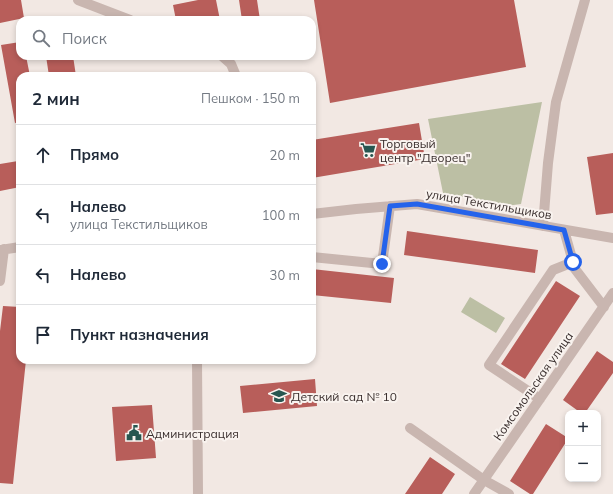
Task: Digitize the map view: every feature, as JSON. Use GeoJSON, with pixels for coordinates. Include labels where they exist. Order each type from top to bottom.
{"type":"FeatureCollection","features":[{"type":"Feature","properties":{"kind":"street"},"geometry":{"type":"LineString","coordinates":[[78,0],[120,16]]}},
{"type":"Feature","properties":{"kind":"street"},"geometry":{"type":"LineString","coordinates":[[544,226],[548,164],[556,102],[585,0]]}},
{"type":"Feature","properties":{"kind":"street"},"geometry":{"type":"LineString","coordinates":[[226,60],[231,64],[234,72]]}},
{"type":"Feature","properties":{"kind":"street","name":"улица Текстильщиков"},"geometry":{"type":"LineString","coordinates":[[316,214],[417,204],[613,238]]}},
{"type":"Feature","properties":{"kind":"street"},"geometry":{"type":"LineString","coordinates":[[316,257],[382,264],[390,206]]}},
{"type":"Feature","properties":{"kind":"street"},"geometry":{"type":"LineString","coordinates":[[564,230],[575,269],[604,306]]}},
{"type":"Feature","properties":{"kind":"street"},"geometry":{"type":"LineString","coordinates":[[0,281],[2,250],[16,248]]}},
{"type":"Feature","properties":{"kind":"street"},"geometry":{"type":"LineString","coordinates":[[540,399],[490,365],[553,270],[573,262]]}},
{"type":"Feature","properties":{"kind":"street","name":"Комсомольская улица"},"geometry":{"type":"LineString","coordinates":[[474,494],[613,293]]}},
{"type":"Feature","properties":{"kind":"street"},"geometry":{"type":"LineString","coordinates":[[197,364],[198,494]]}},
{"type":"Feature","properties":{"kind":"street"},"geometry":{"type":"LineString","coordinates":[[410,428],[484,480],[509,494]]}},
{"type":"Feature","properties":{"kind":"green space"},"geometry":{"type":"Polygon","coordinates":[[[542,102],[521,204],[506,206],[443,193],[428,119],[542,102]]]}},
{"type":"Feature","properties":{"kind":"green space"},"geometry":{"type":"Polygon","coordinates":[[[470,297],[505,318],[496,333],[461,312],[470,297]]]}},
{"type":"Feature","properties":{"kind":"building"},"geometry":{"type":"Polygon","coordinates":[[[0,0],[21,0],[24,16],[16,16],[16,20],[0,23],[0,0]]]}},
{"type":"Feature","properties":{"kind":"building"},"geometry":{"type":"Polygon","coordinates":[[[198,0],[216,0],[219,16],[175,16],[173,5],[198,0]]]}},
{"type":"Feature","properties":{"kind":"building"},"geometry":{"type":"Polygon","coordinates":[[[239,0],[257,0],[259,16],[241,16],[239,0]]]}},
{"type":"Feature","properties":{"kind":"building"},"geometry":{"type":"Polygon","coordinates":[[[314,0],[514,0],[526,67],[330,103],[314,0]]]}},
{"type":"Feature","properties":{"kind":"building"},"geometry":{"type":"Polygon","coordinates":[[[16,43],[16,60],[27,60],[29,72],[16,72],[15,123],[1,45],[16,43]]]}},
{"type":"Feature","properties":{"kind":"building"},"geometry":{"type":"Polygon","coordinates":[[[47,60],[74,60],[75,72],[48,72],[47,60]]]}},
{"type":"Feature","properties":{"kind":"building","name":"Торговый центр \"Дворец\""},"geometry":{"type":"Polygon","coordinates":[[[419,123],[425,159],[316,177],[316,139],[419,123]]]}},
{"type":"Feature","properties":{"kind":"building"},"geometry":{"type":"Polygon","coordinates":[[[613,153],[613,213],[596,215],[587,157],[613,153]]]}},
{"type":"Feature","properties":{"kind":"building"},"geometry":{"type":"Polygon","coordinates":[[[16,161],[16,188],[0,191],[0,164],[16,161]]]}},
{"type":"Feature","properties":{"kind":"building"},"geometry":{"type":"Polygon","coordinates":[[[407,231],[538,250],[535,273],[404,255],[407,231]]]}},
{"type":"Feature","properties":{"kind":"building"},"geometry":{"type":"Polygon","coordinates":[[[316,269],[394,278],[391,303],[316,295],[316,269]]]}},
{"type":"Feature","properties":{"kind":"building"},"geometry":{"type":"Polygon","coordinates":[[[556,281],[580,296],[525,379],[501,364],[556,281]]]}},
{"type":"Feature","properties":{"kind":"building"},"geometry":{"type":"Polygon","coordinates":[[[3,306],[16,307],[16,364],[26,364],[13,484],[0,483],[0,331],[3,306]]]}},
{"type":"Feature","properties":{"kind":"building"},"geometry":{"type":"Polygon","coordinates":[[[597,351],[613,362],[613,373],[587,410],[577,410],[563,400],[597,351]]]}},
{"type":"Feature","properties":{"kind":"building","name":"Детский сад № 10"},"geometry":{"type":"Polygon","coordinates":[[[315,379],[317,406],[243,413],[240,386],[315,379]]]}},
{"type":"Feature","properties":{"kind":"building","name":"Администрация"},"geometry":{"type":"Polygon","coordinates":[[[152,405],[156,458],[116,461],[112,407],[152,405]]]}},
{"type":"Feature","properties":{"kind":"building"},"geometry":{"type":"Polygon","coordinates":[[[546,424],[565,436],[565,444],[533,494],[530,494],[510,481],[546,424]]]}},
{"type":"Feature","properties":{"kind":"building"},"geometry":{"type":"Polygon","coordinates":[[[430,457],[455,474],[442,494],[405,494],[430,457]]]}},
{"type":"Feature","properties":{"kind":"place","name":"Торговый центр \"Дворец\""},"geometry":{"type":"Point","coordinates":[368,150]}},
{"type":"Feature","properties":{"kind":"place","name":"Детский сад № 10"},"geometry":{"type":"Point","coordinates":[279,396]}},
{"type":"Feature","properties":{"kind":"place","name":"Администрация"},"geometry":{"type":"Point","coordinates":[134,433]}},
{"type":"Feature","properties":{"kind":"route"},"geometry":{"type":"LineString","coordinates":[[382,264],[390,206],[417,204],[564,230],[573,262]]}}]}
